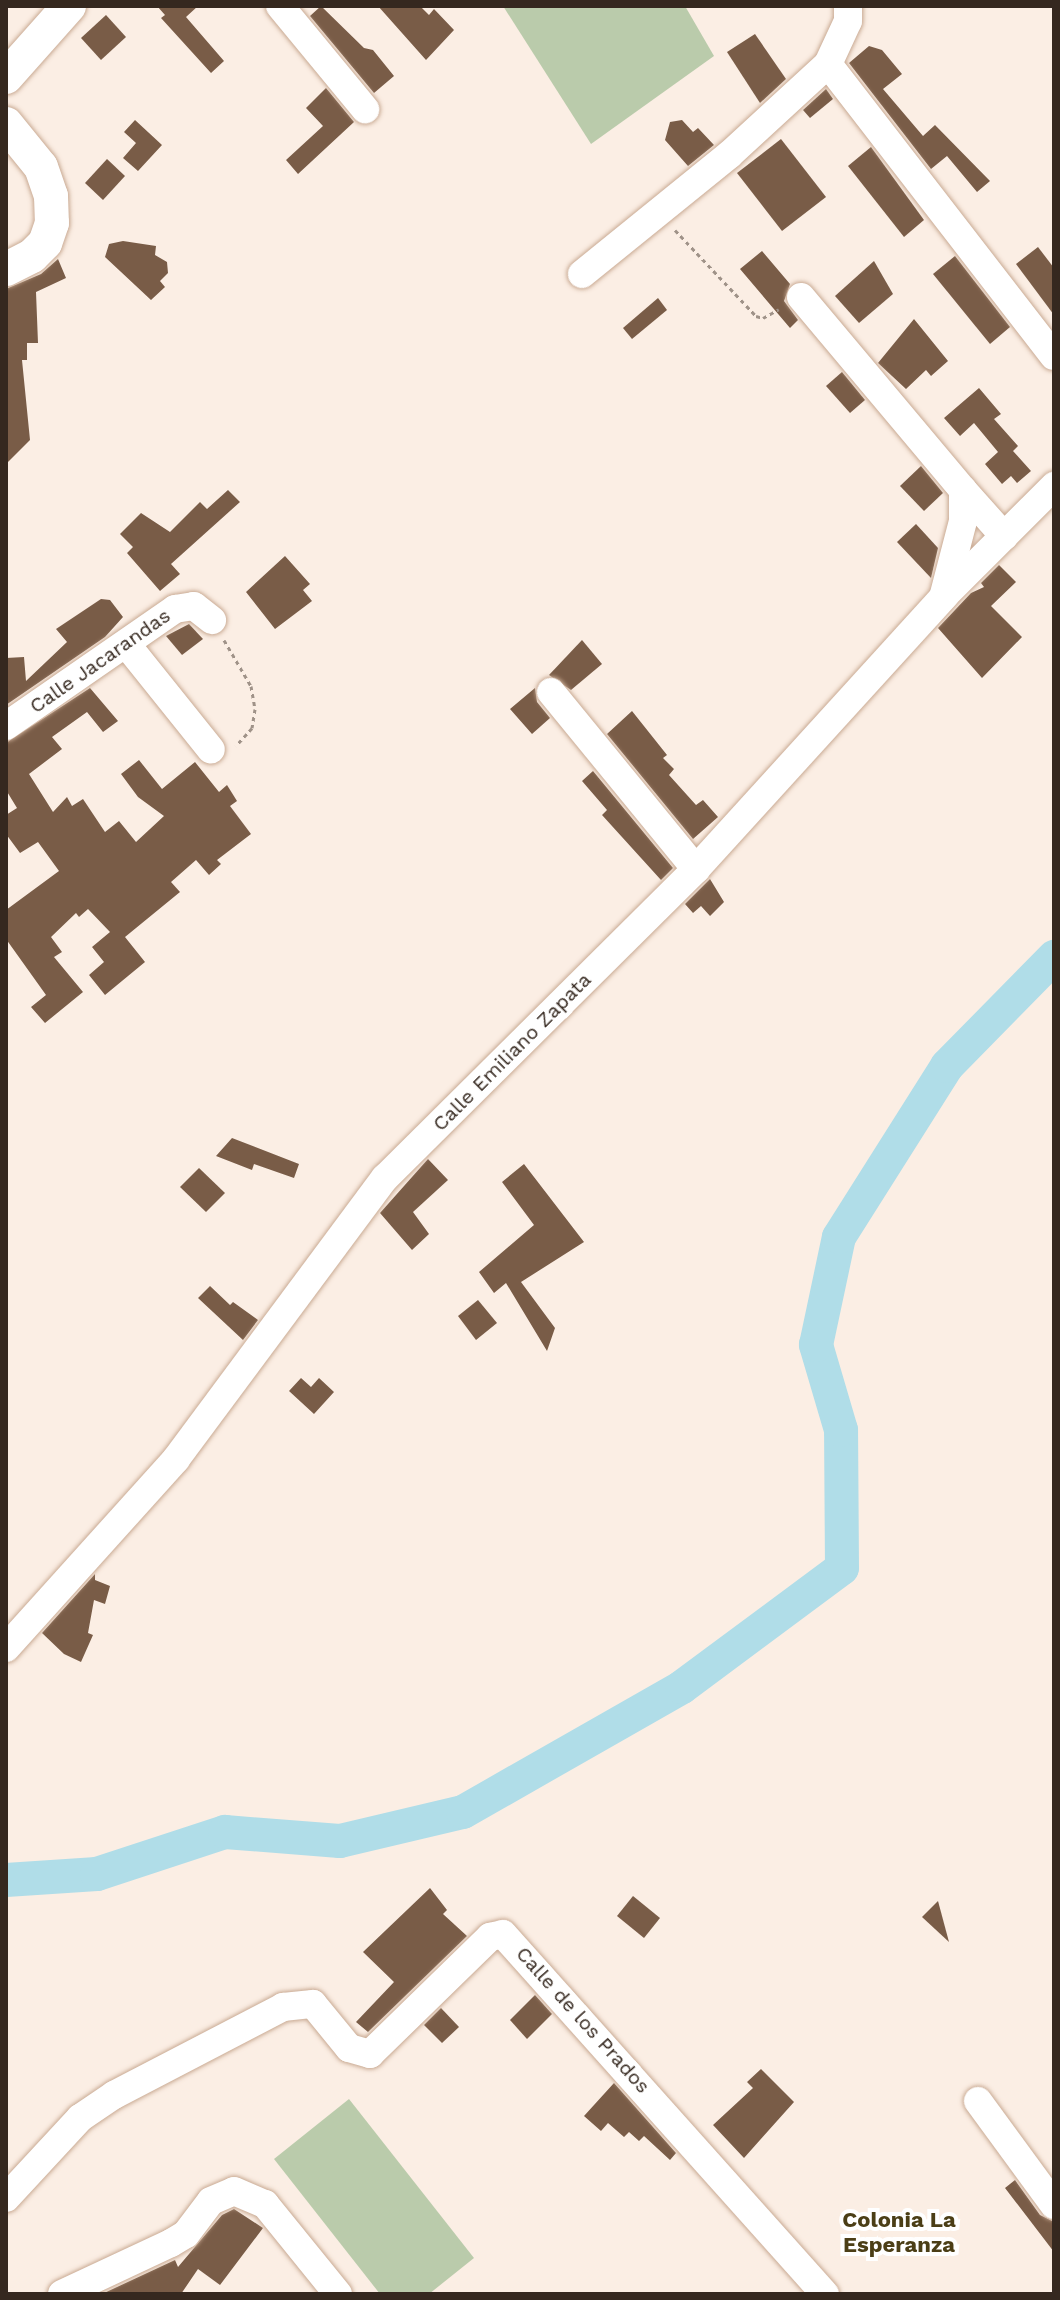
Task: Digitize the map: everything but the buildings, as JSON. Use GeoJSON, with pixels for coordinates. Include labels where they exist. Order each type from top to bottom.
{"type":"FeatureCollection","features":[{"type":"Feature","properties":{"kind":"main road"},"geometry":{"type":"LineString","coordinates":[[6,77],[69,6]]}},
{"type":"Feature","properties":{"kind":"main road"},"geometry":{"type":"LineString","coordinates":[[6,124],[41,167],[51,196],[52,223],[45,243],[32,256],[6,269]]}},
{"type":"Feature","properties":{"kind":"street"},"geometry":{"type":"LineString","coordinates":[[280,6],[365,109]]}},
{"type":"Feature","properties":{"kind":"street"},"geometry":{"type":"LineString","coordinates":[[582,274],[659,212],[828,64],[848,21],[848,6]]}},
{"type":"Feature","properties":{"kind":"street"},"geometry":{"type":"LineString","coordinates":[[828,64],[1054,356]]}},
{"type":"Feature","properties":{"kind":"street"},"geometry":{"type":"LineString","coordinates":[[801,297],[1004,536]]}},
{"type":"Feature","properties":{"kind":"street","name":"Calle Emiliano Zapata"},"geometry":{"type":"LineString","coordinates":[[6,1648],[176,1459],[385,1178],[696,869],[944,596],[1054,486]]}},
{"type":"Feature","properties":{"kind":"street"},"geometry":{"type":"LineString","coordinates":[[944,596],[963,521],[963,490]]}},
{"type":"Feature","properties":{"kind":"street","name":"Calle Jacarandas"},"geometry":{"type":"LineString","coordinates":[[6,726],[183,605],[203,610],[212,620]]}},
{"type":"Feature","properties":{"kind":"street"},"geometry":{"type":"LineString","coordinates":[[127,645],[211,750]]}},
{"type":"Feature","properties":{"kind":"street"},"geometry":{"type":"LineString","coordinates":[[551,692],[696,869]]}},
{"type":"Feature","properties":{"kind":"street","name":"Calle de los Prados"},"geometry":{"type":"LineString","coordinates":[[6,2198],[80,2118],[114,2095],[283,2007],[313,2004],[349,2048],[370,2054],[490,1937],[503,1934],[825,2294]]}},
{"type":"Feature","properties":{"kind":"street"},"geometry":{"type":"LineString","coordinates":[[978,2101],[1054,2205]]}},
{"type":"Feature","properties":{"kind":"street"},"geometry":{"type":"LineString","coordinates":[[62,2294],[171,2243],[186,2234],[211,2201],[234,2191],[265,2204],[338,2294]]}},
{"type":"Feature","properties":{"kind":"path"},"geometry":{"type":"LineString","coordinates":[[659,212],[756,316],[770,316],[801,297]]}},
{"type":"Feature","properties":{"kind":"path"},"geometry":{"type":"LineString","coordinates":[[211,750],[221,754],[245,739],[255,709],[251,686],[212,620]]}},
{"type":"Feature","properties":{"kind":"green space"},"geometry":{"type":"Polygon","coordinates":[[[503,6],[685,6],[714,56],[591,144],[503,6]]]}},
{"type":"Feature","properties":{"kind":"green space"},"geometry":{"type":"Polygon","coordinates":[[[349,2099],[474,2258],[429,2294],[380,2294],[274,2159],[349,2099]]]}},
{"type":"Feature","properties":{"kind":"waterway"},"geometry":{"type":"LineString","coordinates":[[6,1880],[97,1874],[225,1832],[340,1841],[463,1812],[682,1687],[842,1568],[841,1430],[816,1345],[839,1237],[947,1066],[1054,957]]}},
{"type":"Feature","properties":{"kind":"district","name":"Colonia La Esperanza"},"geometry":{"type":"Point","coordinates":[899,2232]}}]}
